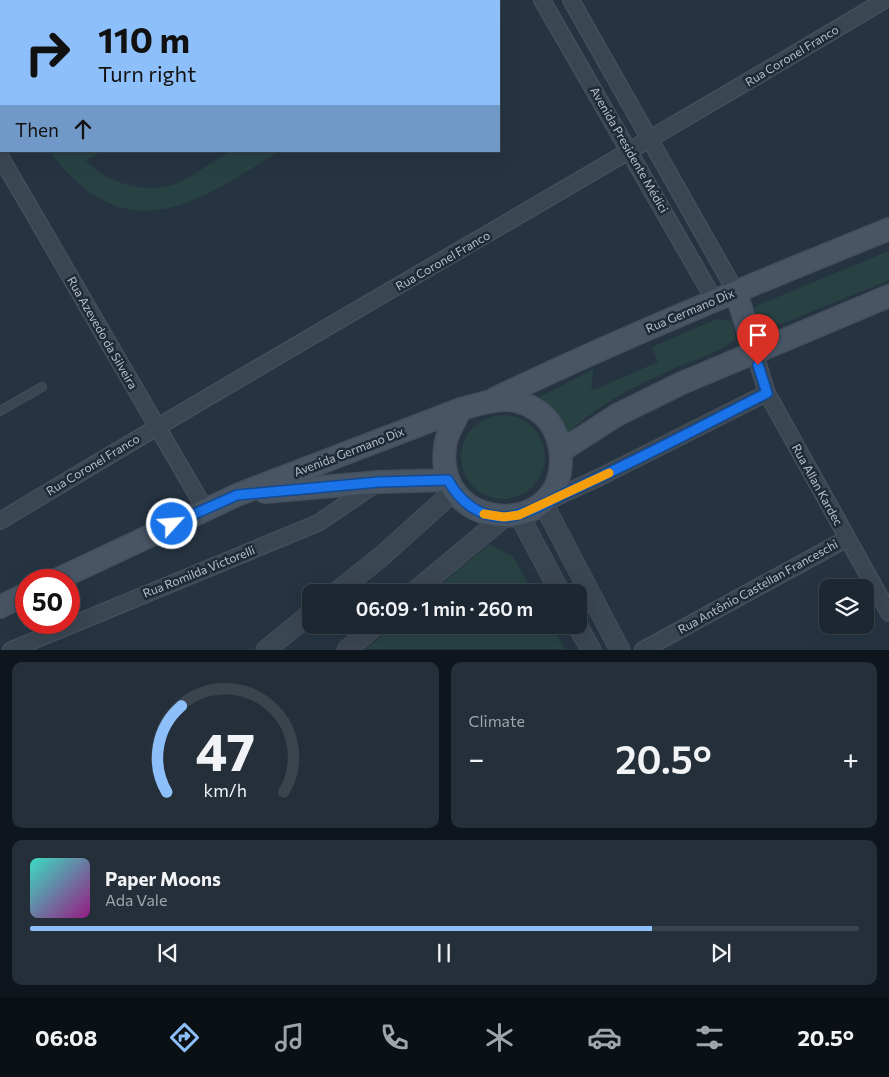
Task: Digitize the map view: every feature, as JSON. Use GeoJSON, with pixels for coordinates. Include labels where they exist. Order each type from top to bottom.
{"type":"FeatureCollection","features":[{"type":"Feature","properties":{"kind":"main road","name":"Rua Germano Dix"},"geometry":{"type":"LineString","coordinates":[[493,399],[554,370],[715,300],[889,229]]}},
{"type":"Feature","properties":{"kind":"main road"},"geometry":{"type":"LineString","coordinates":[[736,292],[754,351]]}},
{"type":"Feature","properties":{"kind":"main road"},"geometry":{"type":"LineString","coordinates":[[560,451],[617,414],[754,351],[889,296]]}},
{"type":"Feature","properties":{"kind":"main road"},"geometry":{"type":"LineString","coordinates":[[493,399],[512,400],[530,406],[545,417],[555,433],[560,451],[557,481],[543,503],[511,516],[484,514],[467,505],[451,486],[444,463],[445,445],[461,409],[493,399]]}},
{"type":"Feature","properties":{"kind":"main road","name":"Avenida Germano Dix"},"geometry":{"type":"LineString","coordinates":[[79,569],[237,495],[461,409]]}},
{"type":"Feature","properties":{"kind":"main road","name":"Avenida Germano Dix"},"geometry":{"type":"LineString","coordinates":[[237,495],[379,482],[451,486]]}},
{"type":"Feature","properties":{"kind":"main road"},"geometry":{"type":"LineString","coordinates":[[0,607],[15,600]]}},
{"type":"Feature","properties":{"kind":"street"},"geometry":{"type":"LineString","coordinates":[[544,5],[563,0]]}},
{"type":"Feature","properties":{"kind":"street","name":"Avenida Presidente Médici"},"geometry":{"type":"LineString","coordinates":[[571,0],[652,140],[736,292]]}},
{"type":"Feature","properties":{"kind":"street","name":"Rua Coronel Franco"},"geometry":{"type":"LineString","coordinates":[[0,521],[156,427],[652,140],[885,0]]}},
{"type":"Feature","properties":{"kind":"street","name":"Avenida Presidente Médici"},"geometry":{"type":"LineString","coordinates":[[544,5],[631,152],[715,300]]}},
{"type":"Feature","properties":{"kind":"street","name":"Rua Azevedo da Silveira"},"geometry":{"type":"LineString","coordinates":[[0,156],[205,509]]}},
{"type":"Feature","properties":{"kind":"street","name":"Rua Allan Kardec"},"geometry":{"type":"LineString","coordinates":[[754,351],[767,393],[846,539],[889,613]]}},
{"type":"Feature","properties":{"kind":"street"},"geometry":{"type":"LineString","coordinates":[[620,650],[543,503],[598,478],[767,393]]}},
{"type":"Feature","properties":{"kind":"street","name":"Rua Romilda Victorelli"},"geometry":{"type":"LineString","coordinates":[[11,650],[310,527],[379,482]]}},
{"type":"Feature","properties":{"kind":"street"},"geometry":{"type":"LineString","coordinates":[[347,584],[383,555],[451,486]]}},
{"type":"Feature","properties":{"kind":"street"},"geometry":{"type":"LineString","coordinates":[[424,584],[511,516],[555,584]]}},
{"type":"Feature","properties":{"kind":"street","name":"Rua Antônio Castellan Franceschi"},"geometry":{"type":"LineString","coordinates":[[643,650],[846,539]]}},
{"type":"Feature","properties":{"kind":"street"},"geometry":{"type":"LineString","coordinates":[[266,650],[302,620]]}},
{"type":"Feature","properties":{"kind":"street"},"geometry":{"type":"LineString","coordinates":[[347,650],[366,634]]}},
{"type":"Feature","properties":{"kind":"street"},"geometry":{"type":"LineString","coordinates":[[582,634],[590,650]]}},
{"type":"Feature","properties":{"kind":"lane"},"geometry":{"type":"LineString","coordinates":[[0,411],[42,387]]}},
{"type":"Feature","properties":{"kind":"green space"},"geometry":{"type":"Polygon","coordinates":[[[51,152],[100,152],[86,161],[95,169],[118,182],[130,186],[156,188],[181,182],[230,152],[278,152],[207,194],[182,204],[157,210],[132,210],[106,202],[81,185],[60,165],[51,152]]]}},
{"type":"Feature","properties":{"kind":"green space"},"geometry":{"type":"Polygon","coordinates":[[[889,251],[889,280],[771,328],[761,327],[753,313],[756,306],[889,251]]]}},
{"type":"Feature","properties":{"kind":"green space"},"geometry":{"type":"Polygon","coordinates":[[[717,319],[731,321],[736,339],[712,353],[643,383],[603,405],[568,434],[539,397],[594,369],[591,387],[594,390],[658,362],[652,347],[717,319]]]}},
{"type":"Feature","properties":{"kind":"green space"},"geometry":{"type":"Polygon","coordinates":[[[503,415],[519,418],[533,427],[542,441],[545,457],[542,473],[533,487],[519,496],[503,499],[487,496],[473,487],[464,473],[461,457],[464,441],[473,427],[487,418],[503,415]]]}},
{"type":"Feature","properties":{"kind":"green space"},"geometry":{"type":"Polygon","coordinates":[[[489,544],[513,557],[528,584],[442,584],[489,544]]]}},
{"type":"Feature","properties":{"kind":"green space"},"geometry":{"type":"Polygon","coordinates":[[[384,634],[556,634],[565,649],[366,649],[384,634]]]}},
{"type":"Feature","properties":{"kind":"slow traffic"},"geometry":{"type":"LineString","coordinates":[[484,514],[504,517],[519,515],[609,473]]}},
{"type":"Feature","properties":{"kind":"route"},"geometry":{"type":"LineString","coordinates":[[172,524],[237,495],[379,482],[448,480],[454,491],[467,505],[484,514],[504,517],[519,515],[598,478],[767,393],[758,365]]}}]}
